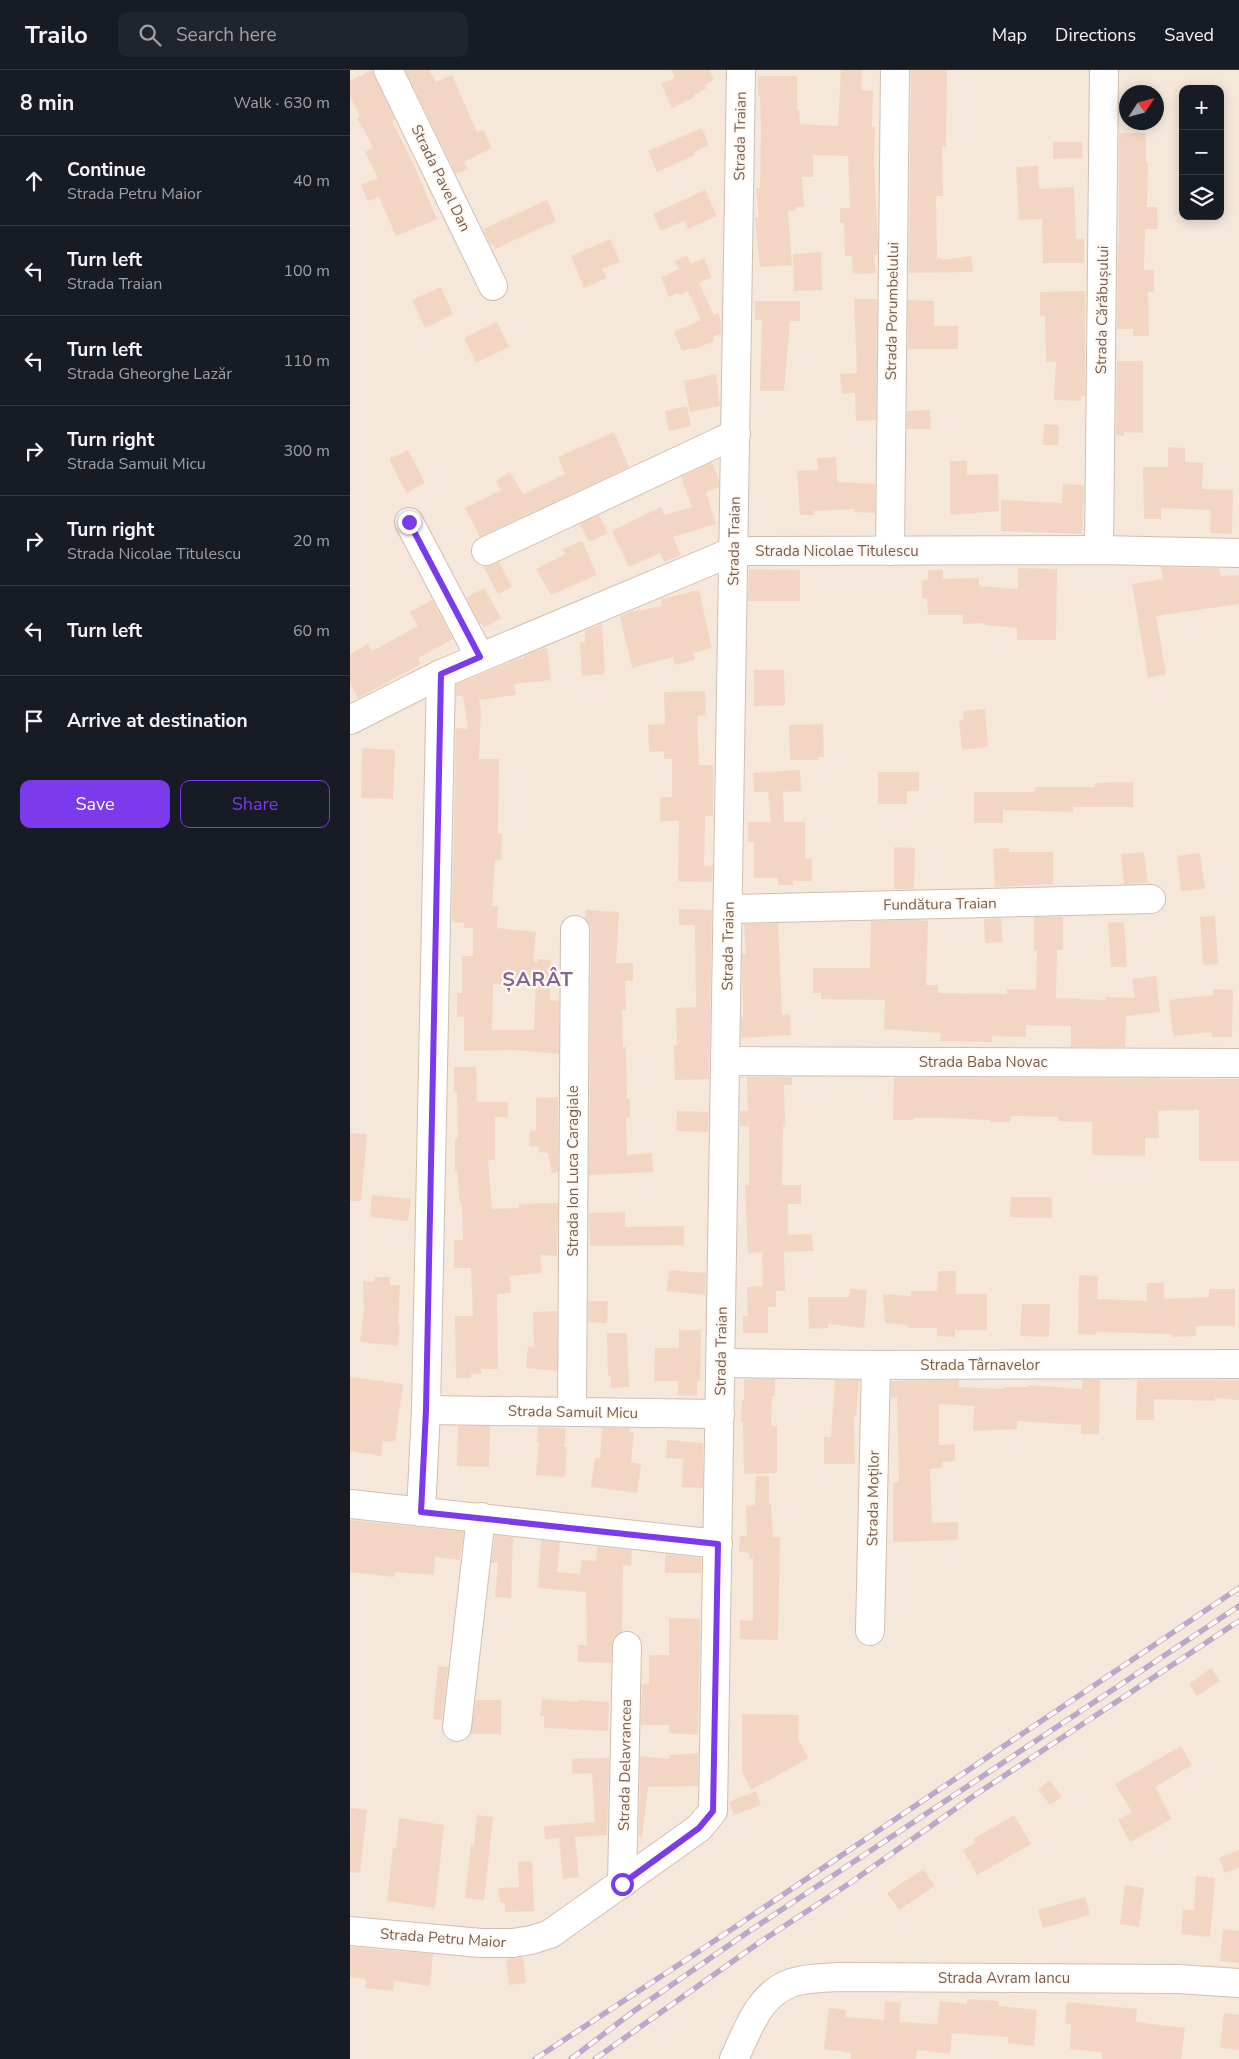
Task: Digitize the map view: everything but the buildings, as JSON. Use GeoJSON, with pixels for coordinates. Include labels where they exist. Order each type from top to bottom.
{"type":"FeatureCollection","features":[{"type":"Feature","properties":{"kind":"street","name":"Strada Pavel Dan"},"geometry":{"type":"LineString","coordinates":[[388,70],[493,286]]}},
{"type":"Feature","properties":{"kind":"street","name":"Strada Traian"},"geometry":{"type":"LineString","coordinates":[[707,1819],[713,1811],[714,1797],[741,70]]}},
{"type":"Feature","properties":{"kind":"street","name":"Strada Porumbelului"},"geometry":{"type":"LineString","coordinates":[[890,551],[895,70]]}},
{"type":"Feature","properties":{"kind":"street","name":"Strada Cărăbușului"},"geometry":{"type":"LineString","coordinates":[[1099,550],[1104,70]]}},
{"type":"Feature","properties":{"kind":"street"},"geometry":{"type":"LineString","coordinates":[[486,551],[736,434]]}},
{"type":"Feature","properties":{"kind":"street"},"geometry":{"type":"LineString","coordinates":[[409,522],[480,657]]}},
{"type":"Feature","properties":{"kind":"street","name":"Strada Nicolae Titulescu"},"geometry":{"type":"LineString","coordinates":[[350,720],[441,674],[734,550],[1099,550],[1239,553]]}},
{"type":"Feature","properties":{"kind":"street"},"geometry":{"type":"LineString","coordinates":[[421,1512],[426,1410],[441,674]]}},
{"type":"Feature","properties":{"kind":"street","name":"Fundătura Traian"},"geometry":{"type":"LineString","coordinates":[[728,909],[1152,899]]}},
{"type":"Feature","properties":{"kind":"street","name":"Strada Ion Luca Caragiale"},"geometry":{"type":"LineString","coordinates":[[572,1412],[575,930]]}},
{"type":"Feature","properties":{"kind":"street","name":"Strada Baba Novac"},"geometry":{"type":"LineString","coordinates":[[726,1061],[1239,1063]]}},
{"type":"Feature","properties":{"kind":"street","name":"Strada Târnavelor"},"geometry":{"type":"LineString","coordinates":[[721,1363],[876,1365],[1239,1364]]}},
{"type":"Feature","properties":{"kind":"street","name":"Strada Moților"},"geometry":{"type":"LineString","coordinates":[[870,1631],[876,1365]]}},
{"type":"Feature","properties":{"kind":"street","name":"Strada Samuil Micu"},"geometry":{"type":"LineString","coordinates":[[426,1410],[720,1414]]}},
{"type":"Feature","properties":{"kind":"street"},"geometry":{"type":"LineString","coordinates":[[350,1504],[718,1544]]}},
{"type":"Feature","properties":{"kind":"street"},"geometry":{"type":"LineString","coordinates":[[457,1727],[481,1517]]}},
{"type":"Feature","properties":{"kind":"street","name":"Strada Delavrancea"},"geometry":{"type":"LineString","coordinates":[[622,1884],[628,1646]]}},
{"type":"Feature","properties":{"kind":"street","name":"Strada Petru Maior"},"geometry":{"type":"LineString","coordinates":[[350,1931],[481,1944],[513,1943],[550,1934],[699,1828],[707,1819]]}},
{"type":"Feature","properties":{"kind":"street","name":"Strada Avram Iancu"},"geometry":{"type":"LineString","coordinates":[[734,2059],[760,2005],[773,1993],[792,1982],[838,1977],[1178,1979],[1239,1983]]}},
{"type":"Feature","properties":{"kind":"shaded area"},"geometry":{"type":"Polygon","coordinates":[[[350,70],[1239,70],[1239,2059],[350,2059],[350,70]]]}},
{"type":"Feature","properties":{"kind":"railway"},"geometry":{"type":"LineString","coordinates":[[535,2059],[686,1960],[1239,1588]]}},
{"type":"Feature","properties":{"kind":"railway"},"geometry":{"type":"LineString","coordinates":[[571,2059],[634,2011],[748,1932],[1239,1606]]}},
{"type":"Feature","properties":{"kind":"railway"},"geometry":{"type":"LineString","coordinates":[[595,2059],[760,1942],[850,1883],[975,1795],[1239,1621]]}},
{"type":"Feature","properties":{"kind":"district","name":"ȘARÂT"},"geometry":{"type":"Point","coordinates":[538,979]}},
{"type":"Feature","properties":{"kind":"route"},"geometry":{"type":"LineString","coordinates":[[409,522],[480,657],[441,674],[426,1410],[421,1512],[718,1544],[713,1811],[699,1828],[622,1884]]}}]}
